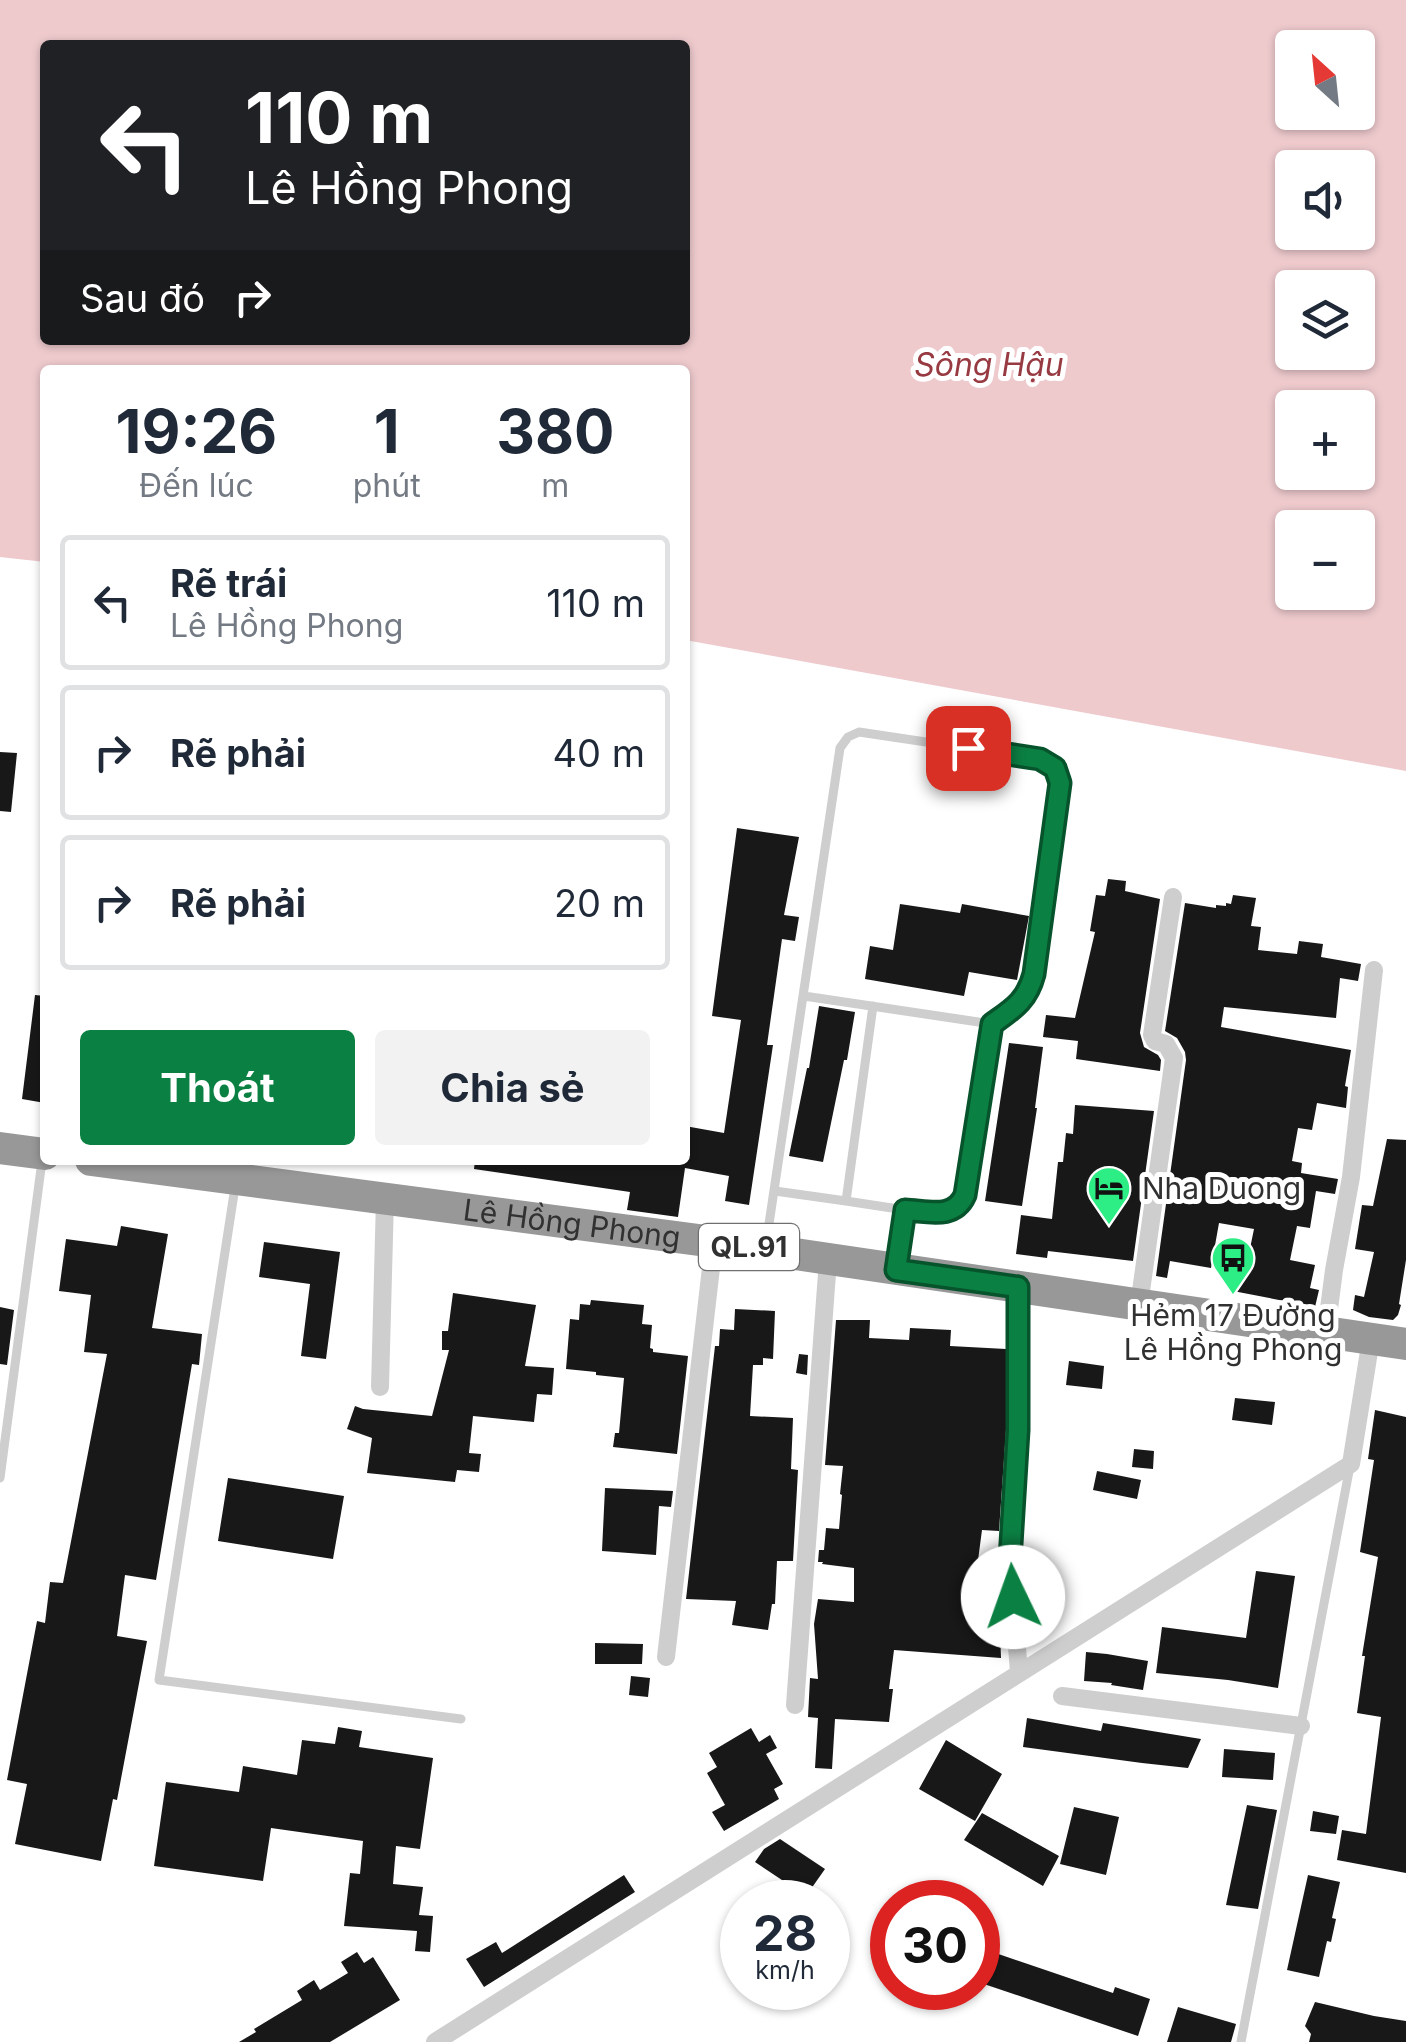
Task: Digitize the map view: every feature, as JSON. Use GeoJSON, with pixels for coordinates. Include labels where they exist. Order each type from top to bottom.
{"type":"FeatureCollection","features":[{"type":"Feature","properties":{"kind":"highway"},"geometry":{"type":"LineString","coordinates":[[0,1148],[40,1153]]}},
{"type":"Feature","properties":{"kind":"highway","name":"Lê Hồng Phong"},"geometry":{"type":"LineString","coordinates":[[129,1165],[714,1242],[1406,1344]]}},
{"type":"Feature","properties":{"kind":"street"},"geometry":{"type":"LineString","coordinates":[[1138,1305],[1174,1058],[1166,1044],[1155,1041],[1152,1035],[1173,898]]}},
{"type":"Feature","properties":{"kind":"street"},"geometry":{"type":"LineString","coordinates":[[1326,1332],[1353,1159],[1374,970]]}},
{"type":"Feature","properties":{"kind":"street"},"geometry":{"type":"LineString","coordinates":[[380,1387],[385,1199]]}},
{"type":"Feature","properties":{"kind":"street"},"geometry":{"type":"LineString","coordinates":[[666,1658],[714,1242]]}},
{"type":"Feature","properties":{"kind":"street"},"geometry":{"type":"LineString","coordinates":[[795,1706],[828,1260]]}},
{"type":"Feature","properties":{"kind":"street"},"geometry":{"type":"LineString","coordinates":[[1018,1287],[1018,1430],[1010,1560],[1019,1672]]}},
{"type":"Feature","properties":{"kind":"street"},"geometry":{"type":"LineString","coordinates":[[434,2042],[1351,1464],[1371,1339]]}},
{"type":"Feature","properties":{"kind":"street"},"geometry":{"type":"LineString","coordinates":[[1062,1696],[1301,1726]]}},
{"type":"Feature","properties":{"kind":"lane"},"geometry":{"type":"LineString","coordinates":[[766,1250],[774,1191],[840,748],[848,737],[859,732],[1040,759],[1055,768],[1060,783],[1034,974],[1021,1002],[992,1024],[960,1207],[950,1212],[905,1210],[774,1191]]}},
{"type":"Feature","properties":{"kind":"lane"},"geometry":{"type":"LineString","coordinates":[[804,996],[992,1024]]}},
{"type":"Feature","properties":{"kind":"lane"},"geometry":{"type":"LineString","coordinates":[[846,1202],[873,1006]]}},
{"type":"Feature","properties":{"kind":"lane"},"geometry":{"type":"LineString","coordinates":[[0,1478],[43,1165]]}},
{"type":"Feature","properties":{"kind":"lane"},"geometry":{"type":"LineString","coordinates":[[236,1179],[159,1680],[462,1719]]}},
{"type":"Feature","properties":{"kind":"lane"},"geometry":{"type":"LineString","coordinates":[[896,1270],[905,1210]]}},
{"type":"Feature","properties":{"kind":"lane"},"geometry":{"type":"LineString","coordinates":[[1241,2042],[1351,1464]]}},
{"type":"Feature","properties":{"kind":"water","name":"Sông Hậu"},"geometry":{"type":"Polygon","coordinates":[[[0,0],[1406,0],[1406,771],[690,641],[690,365],[40,365],[40,561],[0,557],[0,0]]]}},
{"type":"Feature","properties":{"kind":"building"},"geometry":{"type":"Polygon","coordinates":[[[0,752],[17,753],[11,812],[0,811],[0,752]]]}},
{"type":"Feature","properties":{"kind":"building"},"geometry":{"type":"Polygon","coordinates":[[[737,828],[799,837],[784,915],[799,917],[795,941],[782,939],[767,1045],[773,1045],[749,1205],[725,1201],[729,1176],[685,1168],[678,1217],[627,1210],[630,1192],[474,1169],[474,1165],[690,1165],[690,1127],[724,1133],[741,1020],[712,1016],[737,828]]]}},
{"type":"Feature","properties":{"kind":"building"},"geometry":{"type":"Polygon","coordinates":[[[1108,879],[1126,881],[1125,891],[1160,899],[1140,1033],[1144,1047],[1161,1060],[1160,1071],[1076,1059],[1078,1041],[1043,1037],[1046,1015],[1075,1018],[1095,932],[1090,931],[1096,895],[1105,896],[1108,879]]]}},
{"type":"Feature","properties":{"kind":"building"},"geometry":{"type":"Polygon","coordinates":[[[1233,895],[1256,898],[1251,926],[1261,927],[1258,950],[1297,954],[1299,941],[1323,944],[1321,957],[1361,964],[1358,981],[1340,978],[1336,1018],[1224,1007],[1221,1027],[1351,1050],[1346,1108],[1317,1103],[1312,1130],[1298,1128],[1292,1161],[1302,1163],[1301,1173],[1338,1179],[1335,1194],[1316,1191],[1310,1228],[1297,1226],[1290,1260],[1315,1265],[1310,1288],[1319,1290],[1315,1307],[1233,1291],[1236,1275],[1241,1276],[1243,1262],[1247,1263],[1254,1229],[1219,1223],[1211,1268],[1170,1261],[1167,1278],[1156,1276],[1186,1060],[1177,1038],[1165,1031],[1185,903],[1216,908],[1231,904],[1233,895]]]}},
{"type":"Feature","properties":{"kind":"building"},"geometry":{"type":"Polygon","coordinates":[[[900,904],[960,913],[962,904],[1029,916],[1017,980],[969,972],[964,996],[865,979],[870,946],[893,950],[900,904]]]}},
{"type":"Feature","properties":{"kind":"building"},"geometry":{"type":"Polygon","coordinates":[[[35,995],[40,996],[40,1102],[22,1099],[35,995]]]}},
{"type":"Feature","properties":{"kind":"building"},"geometry":{"type":"Polygon","coordinates":[[[819,1006],[855,1012],[823,1162],[789,1156],[819,1006]]]}},
{"type":"Feature","properties":{"kind":"building"},"geometry":{"type":"Polygon","coordinates":[[[1009,1043],[1043,1047],[1022,1206],[985,1201],[1009,1043]]]}},
{"type":"Feature","properties":{"kind":"building"},"geometry":{"type":"Polygon","coordinates":[[[1075,1105],[1154,1111],[1133,1261],[1048,1251],[1047,1258],[1016,1254],[1021,1215],[1052,1219],[1058,1162],[1063,1162],[1066,1133],[1073,1134],[1075,1105]]]}},
{"type":"Feature","properties":{"kind":"building"},"geometry":{"type":"Polygon","coordinates":[[[1387,1139],[1406,1140],[1406,1260],[1401,1305],[1393,1320],[1353,1310],[1355,1295],[1364,1297],[1374,1252],[1355,1249],[1362,1205],[1373,1206],[1387,1139]]]}},
{"type":"Feature","properties":{"kind":"building"},"geometry":{"type":"Polygon","coordinates":[[[121,1226],[168,1234],[152,1328],[202,1334],[199,1365],[192,1364],[156,1580],[125,1575],[117,1636],[147,1641],[117,1800],[113,1799],[101,1861],[15,1844],[27,1784],[7,1780],[37,1621],[45,1623],[50,1582],[63,1583],[107,1354],[84,1352],[91,1295],[59,1291],[66,1239],[117,1246],[121,1226]]]}},
{"type":"Feature","properties":{"kind":"building"},"geometry":{"type":"Polygon","coordinates":[[[264,1242],[340,1252],[326,1359],[301,1356],[310,1284],[259,1277],[264,1242]]]}},
{"type":"Feature","properties":{"kind":"building"},"geometry":{"type":"Polygon","coordinates":[[[453,1293],[536,1305],[525,1366],[554,1368],[552,1395],[537,1394],[534,1422],[473,1416],[469,1453],[481,1454],[479,1472],[457,1470],[455,1482],[367,1473],[372,1438],[347,1429],[355,1406],[432,1416],[449,1350],[442,1350],[442,1331],[448,1331],[453,1293]]]}},
{"type":"Feature","properties":{"kind":"building"},"geometry":{"type":"Polygon","coordinates":[[[591,1300],[644,1305],[642,1324],[652,1325],[653,1352],[688,1356],[677,1454],[613,1447],[615,1433],[619,1433],[624,1378],[566,1369],[570,1319],[579,1320],[580,1304],[590,1305],[591,1300]]]}},
{"type":"Feature","properties":{"kind":"building"},"geometry":{"type":"Polygon","coordinates":[[[0,1307],[14,1310],[7,1365],[0,1364],[0,1307]]]}},
{"type":"Feature","properties":{"kind":"building"},"geometry":{"type":"Polygon","coordinates":[[[735,1309],[775,1311],[773,1359],[763,1358],[763,1365],[753,1365],[750,1416],[793,1418],[791,1469],[798,1470],[793,1561],[777,1561],[775,1604],[768,1630],[732,1625],[736,1601],[686,1599],[715,1346],[719,1346],[720,1329],[734,1330],[735,1309]]]}},
{"type":"Feature","properties":{"kind":"building"},"geometry":{"type":"Polygon","coordinates":[[[836,1320],[870,1320],[869,1338],[909,1340],[910,1328],[951,1330],[950,1346],[1006,1349],[1006,1430],[999,1531],[982,1530],[977,1568],[998,1570],[1001,1658],[894,1650],[889,1722],[835,1719],[832,1769],[815,1768],[818,1718],[808,1717],[810,1678],[818,1679],[814,1624],[818,1599],[854,1602],[854,1568],[818,1562],[819,1550],[824,1550],[826,1528],[839,1529],[842,1495],[843,1466],[825,1465],[836,1320]]]}},
{"type":"Feature","properties":{"kind":"building"},"geometry":{"type":"Polygon","coordinates":[[[799,1354],[808,1355],[807,1375],[796,1373],[799,1354]]]}},
{"type":"Feature","properties":{"kind":"building"},"geometry":{"type":"Polygon","coordinates":[[[1069,1361],[1104,1366],[1102,1389],[1066,1385],[1069,1361]]]}},
{"type":"Feature","properties":{"kind":"building"},"geometry":{"type":"Polygon","coordinates":[[[1235,1398],[1275,1402],[1272,1425],[1232,1420],[1235,1398]]]}},
{"type":"Feature","properties":{"kind":"building"},"geometry":{"type":"Polygon","coordinates":[[[1375,1410],[1406,1417],[1406,1873],[1337,1860],[1342,1830],[1366,1834],[1381,1717],[1357,1713],[1378,1557],[1360,1552],[1374,1460],[1368,1459],[1375,1410]]]}},
{"type":"Feature","properties":{"kind":"building"},"geometry":{"type":"Polygon","coordinates":[[[1134,1449],[1154,1451],[1153,1469],[1132,1467],[1134,1449]]]}},
{"type":"Feature","properties":{"kind":"building"},"geometry":{"type":"Polygon","coordinates":[[[1097,1471],[1141,1480],[1137,1499],[1093,1490],[1097,1471]]]}},
{"type":"Feature","properties":{"kind":"building"},"geometry":{"type":"Polygon","coordinates":[[[228,1478],[344,1496],[333,1559],[218,1541],[228,1478]]]}},
{"type":"Feature","properties":{"kind":"building"},"geometry":{"type":"Polygon","coordinates":[[[605,1488],[673,1491],[671,1507],[659,1506],[656,1555],[602,1551],[605,1488]]]}},
{"type":"Feature","properties":{"kind":"building"},"geometry":{"type":"Polygon","coordinates":[[[1256,1571],[1295,1576],[1278,1688],[1156,1673],[1162,1627],[1246,1638],[1256,1571]]]}},
{"type":"Feature","properties":{"kind":"building"},"geometry":{"type":"Polygon","coordinates":[[[595,1643],[643,1644],[642,1664],[595,1664],[595,1643]]]}},
{"type":"Feature","properties":{"kind":"building"},"geometry":{"type":"Polygon","coordinates":[[[1086,1652],[1148,1661],[1143,1690],[1084,1681],[1086,1652]]]}},
{"type":"Feature","properties":{"kind":"building"},"geometry":{"type":"Polygon","coordinates":[[[631,1676],[650,1678],[648,1697],[629,1695],[631,1676]]]}},
{"type":"Feature","properties":{"kind":"building"},"geometry":{"type":"Polygon","coordinates":[[[1027,1718],[1101,1731],[1103,1723],[1201,1739],[1188,1768],[1142,1763],[1023,1747],[1027,1718]]]}},
{"type":"Feature","properties":{"kind":"building"},"geometry":{"type":"Polygon","coordinates":[[[338,1727],[362,1731],[359,1747],[433,1758],[420,1849],[396,1846],[393,1884],[423,1887],[419,1915],[433,1916],[430,1952],[415,1951],[417,1931],[344,1926],[350,1873],[360,1874],[363,1841],[271,1828],[263,1881],[154,1866],[166,1782],[239,1792],[243,1766],[297,1775],[302,1740],[335,1744],[338,1727]]]}},
{"type":"Feature","properties":{"kind":"building"},"geometry":{"type":"Polygon","coordinates":[[[751,1728],[759,1742],[770,1735],[777,1748],[766,1754],[783,1784],[774,1789],[779,1799],[724,1831],[712,1812],[725,1805],[707,1773],[717,1767],[709,1753],[751,1728]]]}},
{"type":"Feature","properties":{"kind":"building"},"geometry":{"type":"Polygon","coordinates":[[[946,1740],[1002,1774],[975,1821],[919,1789],[946,1740]]]}},
{"type":"Feature","properties":{"kind":"building"},"geometry":{"type":"Polygon","coordinates":[[[1224,1749],[1275,1753],[1273,1780],[1222,1777],[1224,1749]]]}},
{"type":"Feature","properties":{"kind":"building"},"geometry":{"type":"Polygon","coordinates":[[[1247,1805],[1277,1810],[1258,1909],[1226,1905],[1247,1805]]]}},
{"type":"Feature","properties":{"kind":"building"},"geometry":{"type":"Polygon","coordinates":[[[1074,1807],[1119,1817],[1106,1875],[1060,1864],[1074,1807]]]}},
{"type":"Feature","properties":{"kind":"building"},"geometry":{"type":"Polygon","coordinates":[[[1313,1811],[1339,1816],[1336,1834],[1310,1831],[1313,1811]]]}},
{"type":"Feature","properties":{"kind":"building"},"geometry":{"type":"Polygon","coordinates":[[[982,1813],[1059,1856],[1043,1886],[964,1840],[982,1813]]]}},
{"type":"Feature","properties":{"kind":"building"},"geometry":{"type":"Polygon","coordinates":[[[780,1839],[825,1869],[817,1880],[782,1880],[755,1862],[764,1849],[780,1839]]]}},
{"type":"Feature","properties":{"kind":"building"},"geometry":{"type":"Polygon","coordinates":[[[624,1875],[635,1892],[484,1987],[466,1959],[496,1942],[502,1953],[624,1875]]]}},
{"type":"Feature","properties":{"kind":"building"},"geometry":{"type":"Polygon","coordinates":[[[1308,1875],[1340,1882],[1331,1942],[1327,1941],[1319,1977],[1287,1970],[1308,1875]]]}},
{"type":"Feature","properties":{"kind":"building"},"geometry":{"type":"Polygon","coordinates":[[[357,1952],[364,1963],[373,1957],[400,2000],[330,2042],[239,2042],[302,2000],[297,1991],[314,1980],[320,1990],[348,1973],[341,1962],[357,1952]]]}},
{"type":"Feature","properties":{"kind":"building"},"geometry":{"type":"Polygon","coordinates":[[[1000,1954],[1113,1993],[1115,1987],[1150,1999],[1138,2036],[1000,1989],[1000,1954]]]}},
{"type":"Feature","properties":{"kind":"building"},"geometry":{"type":"Polygon","coordinates":[[[1315,2002],[1406,2021],[1406,2042],[1309,2042],[1311,2034],[1305,2026],[1315,2002]]]}},
{"type":"Feature","properties":{"kind":"building"},"geometry":{"type":"Polygon","coordinates":[[[1178,2007],[1236,2024],[1231,2042],[1167,2042],[1178,2007]]]}},
{"type":"Feature","properties":{"kind":"place","name":"Nha Duong"},"geometry":{"type":"Point","coordinates":[1109,1226]}},
{"type":"Feature","properties":{"kind":"place","name":"Hẻm 17 Đường Lê Hồng Phong"},"geometry":{"type":"Point","coordinates":[1233,1296]}},
{"type":"Feature","properties":{"kind":"route"},"geometry":{"type":"LineString","coordinates":[[968,748],[1040,759],[1055,768],[1060,783],[1034,974],[1021,1002],[992,1024],[960,1207],[950,1212],[905,1210],[896,1270],[1018,1287],[1018,1430],[1010,1560],[1013,1597]]}}]}
